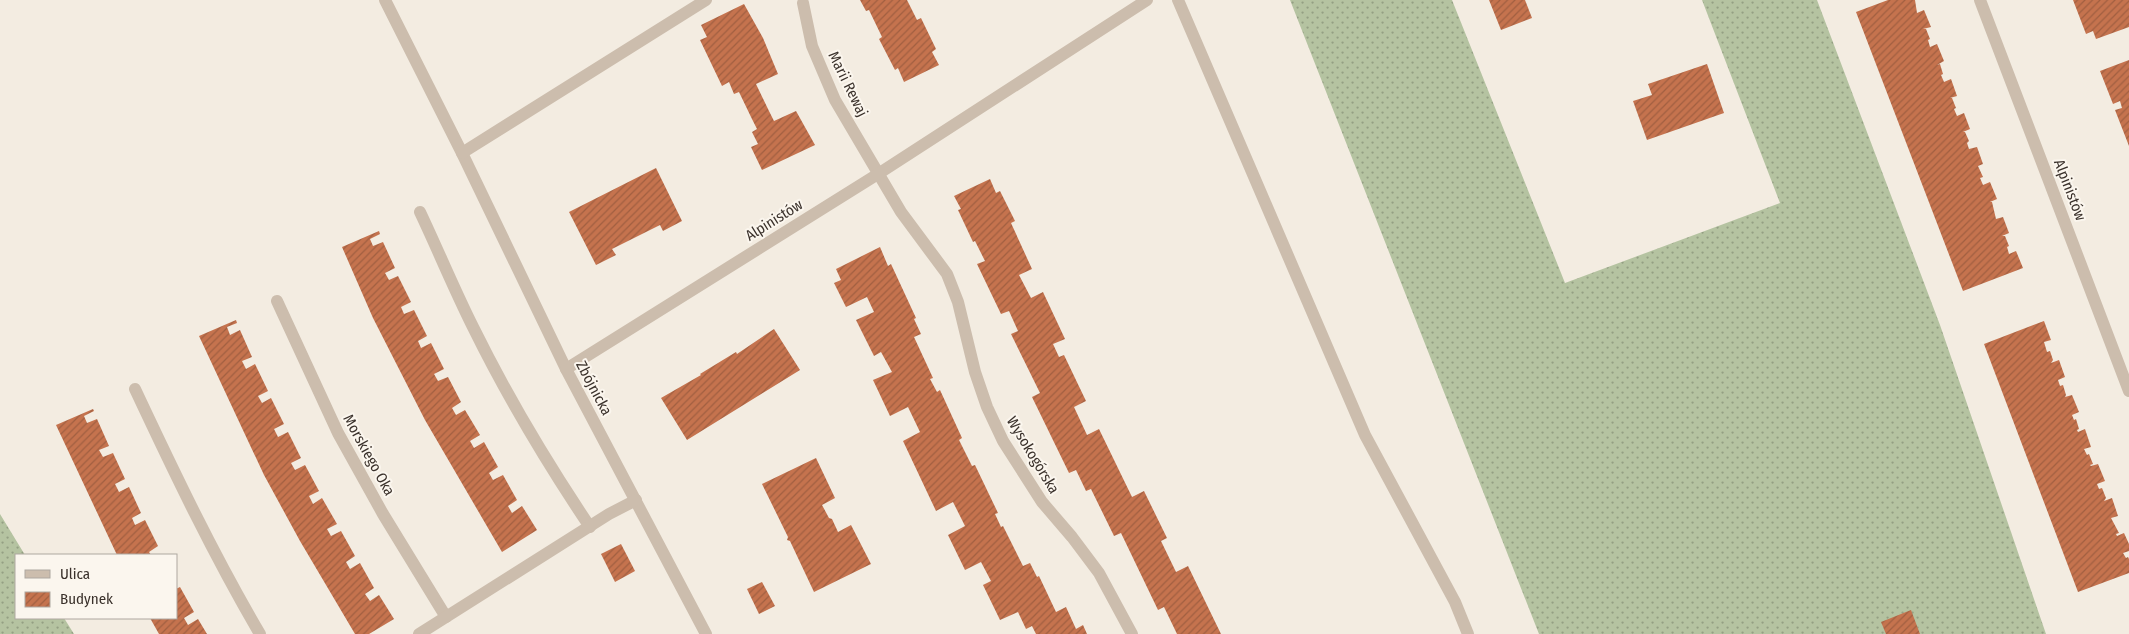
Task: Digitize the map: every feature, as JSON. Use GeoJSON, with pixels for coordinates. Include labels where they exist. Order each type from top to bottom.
{"type":"FeatureCollection","features":[{"type":"Feature","properties":{"kind":"street","name":"Zbójnicka"},"geometry":{"type":"LineString","coordinates":[[385,0],[462,153],[566,369],[706,634]]}},
{"type":"Feature","properties":{"kind":"street"},"geometry":{"type":"LineString","coordinates":[[462,153],[706,0]]}},
{"type":"Feature","properties":{"kind":"street","name":"Alpinistów"},"geometry":{"type":"LineString","coordinates":[[566,369],[998,98],[1147,0]]}},
{"type":"Feature","properties":{"kind":"street"},"geometry":{"type":"LineString","coordinates":[[1178,0],[1365,435],[1455,602],[1468,634]]}},
{"type":"Feature","properties":{"kind":"street","name":"Alpinistów"},"geometry":{"type":"LineString","coordinates":[[1980,0],[2129,390]]}},
{"type":"Feature","properties":{"kind":"street","name":"Marii Rewaj"},"geometry":{"type":"LineString","coordinates":[[803,3],[812,46],[821,71],[835,100],[878,174]]}},
{"type":"Feature","properties":{"kind":"street","name":"Wysokogórska"},"geometry":{"type":"LineString","coordinates":[[878,174],[901,212],[947,274],[958,302],[978,381],[987,407],[1003,441],[1042,502],[1099,573],[1132,634]]}},
{"type":"Feature","properties":{"kind":"street"},"geometry":{"type":"LineString","coordinates":[[420,212],[473,327],[502,382],[551,469],[590,527]]}},
{"type":"Feature","properties":{"kind":"street","name":"Morskiego Oka"},"geometry":{"type":"LineString","coordinates":[[277,301],[338,433],[383,514],[446,617]]}},
{"type":"Feature","properties":{"kind":"street"},"geometry":{"type":"LineString","coordinates":[[135,389],[196,519],[223,571],[260,634]]}},
{"type":"Feature","properties":{"kind":"street"},"geometry":{"type":"LineString","coordinates":[[418,634],[636,500]]}},
{"type":"Feature","properties":{"kind":"green space"},"geometry":{"type":"Polygon","coordinates":[[[1290,0],[1452,0],[1565,283],[1780,203],[1702,0],[1817,0],[1940,325],[2046,634],[1539,634],[1290,0]]]}},
{"type":"Feature","properties":{"kind":"green space"},"geometry":{"type":"Polygon","coordinates":[[[0,514],[24,554],[15,554],[15,619],[65,619],[74,634],[0,634],[0,514]]]}},
{"type":"Feature","properties":{"kind":"building"},"geometry":{"type":"Polygon","coordinates":[[[860,0],[907,0],[917,20],[921,18],[936,49],[932,52],[939,65],[904,82],[898,68],[895,70],[879,39],[882,37],[869,10],[866,11],[860,0]]]}},
{"type":"Feature","properties":{"kind":"building"},"geometry":{"type":"Polygon","coordinates":[[[1489,0],[1525,0],[1532,18],[1501,30],[1489,0]]]}},
{"type":"Feature","properties":{"kind":"building"},"geometry":{"type":"Polygon","coordinates":[[[1888,0],[1915,0],[1917,13],[1924,10],[1931,27],[1923,29],[1926,29],[1930,39],[1928,40],[1930,47],[1937,44],[1944,61],[1937,65],[1940,64],[1944,82],[1951,79],[1957,96],[1950,98],[1952,98],[1956,108],[1954,109],[1957,116],[1964,113],[1970,129],[1963,132],[1965,132],[1969,141],[1967,143],[1969,149],[1977,147],[1983,164],[1978,166],[1983,177],[1980,178],[1983,185],[1990,182],[1997,199],[1990,202],[1992,202],[1996,219],[2003,217],[2009,233],[2002,236],[2005,236],[2009,246],[2007,247],[2009,254],[2016,251],[2023,268],[1963,291],[1856,12],[1888,0]]]}},
{"type":"Feature","properties":{"kind":"building"},"geometry":{"type":"Polygon","coordinates":[[[2073,0],[2129,0],[2129,27],[2096,39],[2093,31],[2086,34],[2073,0]]]}},
{"type":"Feature","properties":{"kind":"building"},"geometry":{"type":"Polygon","coordinates":[[[744,4],[763,38],[778,74],[756,84],[774,121],[796,111],[815,145],[762,170],[751,147],[758,144],[752,132],[757,129],[739,92],[734,94],[729,82],[722,86],[700,40],[707,37],[701,25],[744,4]]]}},
{"type":"Feature","properties":{"kind":"building"},"geometry":{"type":"Polygon","coordinates":[[[2129,60],[2129,146],[2115,110],[2122,108],[2120,101],[2113,104],[2100,71],[2129,60]]]}},
{"type":"Feature","properties":{"kind":"building"},"geometry":{"type":"Polygon","coordinates":[[[1707,64],[1724,113],[1647,140],[1633,101],[1652,95],[1648,84],[1707,64]]]}},
{"type":"Feature","properties":{"kind":"building"},"geometry":{"type":"Polygon","coordinates":[[[656,168],[682,221],[663,231],[660,225],[612,249],[616,255],[596,265],[569,212],[656,168]]]}},
{"type":"Feature","properties":{"kind":"building"},"geometry":{"type":"Polygon","coordinates":[[[990,179],[996,193],[1000,191],[1015,221],[1011,223],[1032,269],[1019,275],[1031,298],[1043,292],[1065,339],[1053,344],[1059,357],[1064,355],[1086,401],[1074,407],[1087,435],[1099,429],[1132,497],[1144,491],[1167,538],[1161,541],[1176,572],[1188,566],[1221,634],[1177,634],[1164,607],[1158,610],[1121,533],[1114,536],[1091,489],[1086,491],[1076,470],[1069,473],[1032,397],[1040,393],[1011,334],[1018,331],[1009,311],[1001,314],[977,264],[985,261],[975,241],[973,242],[958,210],[961,209],[954,196],[990,179]]]}},
{"type":"Feature","properties":{"kind":"building"},"geometry":{"type":"Polygon","coordinates":[[[379,231],[380,234],[370,239],[373,246],[383,242],[395,268],[385,273],[389,280],[398,276],[411,302],[401,307],[404,314],[414,310],[427,336],[418,341],[421,348],[431,343],[444,369],[434,374],[438,381],[448,377],[461,402],[452,408],[456,415],[465,410],[480,435],[470,441],[474,448],[484,442],[498,467],[489,473],[493,480],[503,475],[517,500],[508,506],[512,513],[522,506],[537,530],[502,552],[425,420],[373,318],[342,247],[379,231]]]}},
{"type":"Feature","properties":{"kind":"building"},"geometry":{"type":"Polygon","coordinates":[[[880,247],[888,266],[891,264],[916,318],[914,319],[921,334],[914,337],[933,378],[930,379],[937,392],[940,390],[962,438],[959,440],[972,466],[975,465],[998,513],[995,514],[1001,527],[1003,526],[1023,566],[1030,563],[1037,577],[1039,576],[1056,612],[1066,607],[1076,629],[1083,625],[1087,634],[1036,634],[1032,626],[1026,629],[1018,612],[1000,620],[983,585],[991,581],[981,562],[965,570],[948,535],[965,526],[953,502],[936,511],[903,441],[920,432],[908,407],[890,416],[873,380],[892,372],[881,352],[874,356],[856,320],[874,312],[867,297],[846,307],[834,283],[841,280],[836,269],[880,247]]]}},
{"type":"Feature","properties":{"kind":"building"},"geometry":{"type":"Polygon","coordinates":[[[236,320],[237,323],[227,327],[230,335],[240,330],[252,357],[242,361],[246,369],[255,364],[268,391],[258,396],[262,403],[271,398],[284,424],[274,429],[278,437],[288,432],[301,458],[291,463],[295,470],[305,465],[319,491],[309,496],[313,504],[322,498],[337,524],[327,529],[331,536],[341,531],[355,556],[346,562],[350,569],[360,563],[374,588],[365,594],[370,601],[379,595],[394,619],[369,634],[355,634],[300,541],[264,475],[199,336],[236,320]]]}},
{"type":"Feature","properties":{"kind":"building"},"geometry":{"type":"Polygon","coordinates":[[[2044,321],[2051,340],[2044,342],[2047,352],[2050,351],[2053,360],[2051,363],[2059,360],[2065,377],[2058,380],[2060,386],[2063,385],[2065,397],[2072,395],[2079,412],[2072,415],[2074,420],[2076,419],[2078,432],[2085,429],[2091,447],[2084,449],[2087,455],[2089,454],[2093,464],[2090,465],[2098,464],[2105,481],[2097,484],[2099,489],[2102,488],[2106,498],[2104,501],[2112,498],[2118,516],[2111,518],[2119,533],[2116,534],[2117,536],[2124,533],[2129,544],[2129,551],[2123,553],[2129,559],[2129,573],[2078,592],[1984,344],[2044,321]]]}},
{"type":"Feature","properties":{"kind":"building"},"geometry":{"type":"Polygon","coordinates":[[[774,329],[800,370],[687,440],[661,398],[736,352],[737,354],[774,329]]]}},
{"type":"Feature","properties":{"kind":"building"},"geometry":{"type":"Polygon","coordinates":[[[93,409],[94,411],[84,416],[87,423],[97,419],[109,446],[99,450],[103,457],[113,453],[125,479],[115,484],[119,492],[129,487],[141,513],[132,518],[135,525],[145,520],[158,546],[149,552],[150,554],[117,554],[56,425],[93,409]]]}},
{"type":"Feature","properties":{"kind":"building"},"geometry":{"type":"Polygon","coordinates":[[[816,458],[835,498],[822,505],[838,532],[851,525],[871,564],[814,592],[790,541],[787,540],[788,537],[762,484],[816,458]]]}},
{"type":"Feature","properties":{"kind":"building"},"geometry":{"type":"Polygon","coordinates":[[[621,544],[635,571],[615,582],[601,554],[621,544]]]}},
{"type":"Feature","properties":{"kind":"building"},"geometry":{"type":"Polygon","coordinates":[[[762,582],[775,606],[759,614],[747,589],[762,582]]]}},
{"type":"Feature","properties":{"kind":"building"},"geometry":{"type":"Polygon","coordinates":[[[180,587],[194,612],[184,618],[188,625],[198,619],[207,634],[159,634],[151,619],[178,619],[178,588],[180,587]]]}},
{"type":"Feature","properties":{"kind":"building"},"geometry":{"type":"Polygon","coordinates":[[[1911,610],[1920,634],[1886,634],[1881,622],[1911,610]]]}}]}
